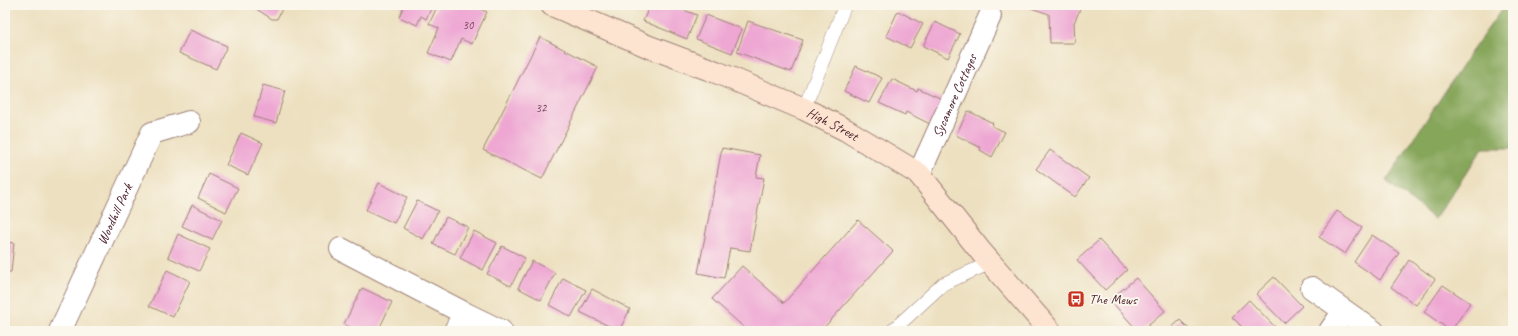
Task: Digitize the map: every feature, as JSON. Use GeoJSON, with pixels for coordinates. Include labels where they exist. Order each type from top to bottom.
{"type":"FeatureCollection","features":[{"type":"Feature","properties":{"kind":"street","name":"High Street"},"geometry":{"type":"LineString","coordinates":[[552,5],[647,46],[716,72],[804,109],[846,130],[919,174],[990,262],[1050,331]]}},
{"type":"Feature","properties":{"kind":"street","name":"Sycamore Cottages"},"geometry":{"type":"LineString","coordinates":[[919,174],[990,16]]}},
{"type":"Feature","properties":{"kind":"street","name":"Woodhill Park"},"geometry":{"type":"LineString","coordinates":[[60,331],[152,133],[189,122]]}},
{"type":"Feature","properties":{"kind":"street"},"geometry":{"type":"LineString","coordinates":[[341,249],[460,322],[501,331]]}},
{"type":"Feature","properties":{"kind":"street"},"geometry":{"type":"LineString","coordinates":[[1312,288],[1373,331]]}},
{"type":"Feature","properties":{"kind":"street"},"geometry":{"type":"LineString","coordinates":[[1330,331],[1344,311]]}},
{"type":"Feature","properties":{"kind":"lane"},"geometry":{"type":"LineString","coordinates":[[804,109],[845,5]]}},
{"type":"Feature","properties":{"kind":"lane"},"geometry":{"type":"LineString","coordinates":[[892,331],[943,284],[990,262]]}},
{"type":"Feature","properties":{"kind":"green space"},"geometry":{"type":"Polygon","coordinates":[[[1505,5],[1513,5],[1513,148],[1483,148],[1435,219],[1386,181],[1471,52],[1505,5]]]}},
{"type":"Feature","properties":{"kind":"building"},"geometry":{"type":"Polygon","coordinates":[[[250,5],[284,5],[277,19],[272,19],[250,5]]]}},
{"type":"Feature","properties":{"kind":"building"},"geometry":{"type":"Polygon","coordinates":[[[398,5],[433,5],[426,19],[421,16],[417,25],[399,17],[403,8],[398,5]]]}},
{"type":"Feature","properties":{"kind":"building"},"geometry":{"type":"Polygon","coordinates":[[[438,5],[472,5],[487,12],[472,44],[461,39],[451,62],[428,53],[439,28],[429,24],[438,5]]]}},
{"type":"Feature","properties":{"kind":"building"},"geometry":{"type":"Polygon","coordinates":[[[650,5],[670,5],[697,15],[687,39],[643,21],[650,5]]]}},
{"type":"Feature","properties":{"kind":"building"},"geometry":{"type":"Polygon","coordinates":[[[1029,5],[1082,5],[1074,23],[1075,43],[1050,43],[1049,14],[1028,7],[1029,5]]]}},
{"type":"Feature","properties":{"kind":"building"},"geometry":{"type":"Polygon","coordinates":[[[898,11],[923,24],[910,48],[886,36],[898,11]]]}},
{"type":"Feature","properties":{"kind":"building"},"geometry":{"type":"Polygon","coordinates":[[[706,15],[742,29],[732,53],[696,39],[706,15]]]}},
{"type":"Feature","properties":{"kind":"building"},"geometry":{"type":"Polygon","coordinates":[[[748,21],[803,40],[791,72],[737,52],[748,21]]]}},
{"type":"Feature","properties":{"kind":"building"},"geometry":{"type":"Polygon","coordinates":[[[935,22],[960,34],[948,58],[923,46],[935,22]]]}},
{"type":"Feature","properties":{"kind":"building"},"geometry":{"type":"Polygon","coordinates":[[[190,30],[227,46],[216,69],[179,53],[190,30]]]}},
{"type":"Feature","properties":{"kind":"building"},"geometry":{"type":"Polygon","coordinates":[[[540,37],[598,67],[542,179],[483,150],[540,37]]]}},
{"type":"Feature","properties":{"kind":"building"},"geometry":{"type":"Polygon","coordinates":[[[856,66],[882,78],[869,103],[844,91],[856,66]]]}},
{"type":"Feature","properties":{"kind":"building"},"geometry":{"type":"Polygon","coordinates":[[[892,79],[917,91],[918,88],[944,100],[932,125],[906,112],[905,115],[879,103],[892,79]]]}},
{"type":"Feature","properties":{"kind":"building"},"geometry":{"type":"Polygon","coordinates":[[[263,85],[285,91],[276,123],[254,117],[263,85]]]}},
{"type":"Feature","properties":{"kind":"building"},"geometry":{"type":"Polygon","coordinates":[[[968,111],[993,123],[992,126],[1005,132],[992,157],[980,150],[981,148],[956,135],[968,111]]]}},
{"type":"Feature","properties":{"kind":"building"},"geometry":{"type":"Polygon","coordinates":[[[241,133],[263,143],[248,175],[226,165],[241,133]]]}},
{"type":"Feature","properties":{"kind":"building"},"geometry":{"type":"Polygon","coordinates":[[[722,148],[760,155],[756,177],[764,178],[750,251],[730,248],[724,278],[698,273],[722,148]]]}},
{"type":"Feature","properties":{"kind":"building"},"geometry":{"type":"Polygon","coordinates":[[[1050,150],[1089,178],[1075,197],[1036,169],[1050,150]]]}},
{"type":"Feature","properties":{"kind":"building"},"geometry":{"type":"Polygon","coordinates":[[[209,174],[238,188],[226,212],[198,198],[209,174]]]}},
{"type":"Feature","properties":{"kind":"building"},"geometry":{"type":"Polygon","coordinates":[[[379,183],[407,197],[394,223],[366,210],[379,183]]]}},
{"type":"Feature","properties":{"kind":"building"},"geometry":{"type":"Polygon","coordinates":[[[417,201],[438,211],[423,239],[403,228],[417,201]]]}},
{"type":"Feature","properties":{"kind":"building"},"geometry":{"type":"Polygon","coordinates":[[[192,205],[222,220],[212,240],[182,226],[192,205]]]}},
{"type":"Feature","properties":{"kind":"building"},"geometry":{"type":"Polygon","coordinates":[[[1337,211],[1362,227],[1345,254],[1319,237],[1337,211]]]}},
{"type":"Feature","properties":{"kind":"building"},"geometry":{"type":"Polygon","coordinates":[[[446,217],[468,227],[455,254],[433,244],[446,217]]]}},
{"type":"Feature","properties":{"kind":"building"},"geometry":{"type":"Polygon","coordinates":[[[858,220],[893,251],[821,331],[748,331],[712,299],[742,266],[784,303],[858,220]]]}},
{"type":"Feature","properties":{"kind":"building"},"geometry":{"type":"Polygon","coordinates":[[[474,231],[497,243],[483,270],[460,258],[474,231]]]}},
{"type":"Feature","properties":{"kind":"building"},"geometry":{"type":"Polygon","coordinates":[[[178,234],[210,249],[199,271],[168,257],[178,234]]]}},
{"type":"Feature","properties":{"kind":"building"},"geometry":{"type":"Polygon","coordinates":[[[1372,235],[1399,253],[1380,280],[1354,262],[1372,235]]]}},
{"type":"Feature","properties":{"kind":"building"},"geometry":{"type":"Polygon","coordinates":[[[1099,240],[1127,270],[1105,290],[1077,260],[1099,240]]]}},
{"type":"Feature","properties":{"kind":"building"},"geometry":{"type":"Polygon","coordinates":[[[5,242],[14,243],[11,272],[5,272],[5,242]]]}},
{"type":"Feature","properties":{"kind":"building"},"geometry":{"type":"Polygon","coordinates":[[[502,246],[525,258],[511,286],[487,274],[502,246]]]}},
{"type":"Feature","properties":{"kind":"building"},"geometry":{"type":"Polygon","coordinates":[[[1409,260],[1435,279],[1416,305],[1391,287],[1409,260]]]}},
{"type":"Feature","properties":{"kind":"building"},"geometry":{"type":"Polygon","coordinates":[[[532,261],[555,273],[541,300],[518,288],[532,261]]]}},
{"type":"Feature","properties":{"kind":"building"},"geometry":{"type":"Polygon","coordinates":[[[167,270],[190,281],[173,317],[149,306],[167,270]]]}},
{"type":"Feature","properties":{"kind":"building"},"geometry":{"type":"Polygon","coordinates":[[[1274,277],[1302,306],[1284,323],[1256,294],[1274,277]]]}},
{"type":"Feature","properties":{"kind":"building"},"geometry":{"type":"Polygon","coordinates":[[[563,278],[586,290],[571,317],[549,305],[563,278]]]}},
{"type":"Feature","properties":{"kind":"building"},"geometry":{"type":"Polygon","coordinates":[[[1136,278],[1165,311],[1142,331],[1138,331],[1110,300],[1136,278]]]}},
{"type":"Feature","properties":{"kind":"building"},"geometry":{"type":"Polygon","coordinates":[[[1443,285],[1470,303],[1451,331],[1424,312],[1443,285]]]}},
{"type":"Feature","properties":{"kind":"building"},"geometry":{"type":"Polygon","coordinates":[[[362,288],[392,302],[378,331],[357,331],[344,324],[362,288]]]}},
{"type":"Feature","properties":{"kind":"building"},"geometry":{"type":"Polygon","coordinates":[[[592,289],[630,309],[619,331],[580,312],[592,289]]]}},
{"type":"Feature","properties":{"kind":"building"},"geometry":{"type":"Polygon","coordinates":[[[1249,300],[1275,327],[1272,331],[1246,331],[1232,317],[1249,300]]]}},
{"type":"Feature","properties":{"kind":"building"},"geometry":{"type":"Polygon","coordinates":[[[1180,320],[1191,331],[1168,331],[1180,320]]]}},
{"type":"Feature","properties":{"kind":"place","name":"The Mews"},"geometry":{"type":"Point","coordinates":[1076,299]}}]}
